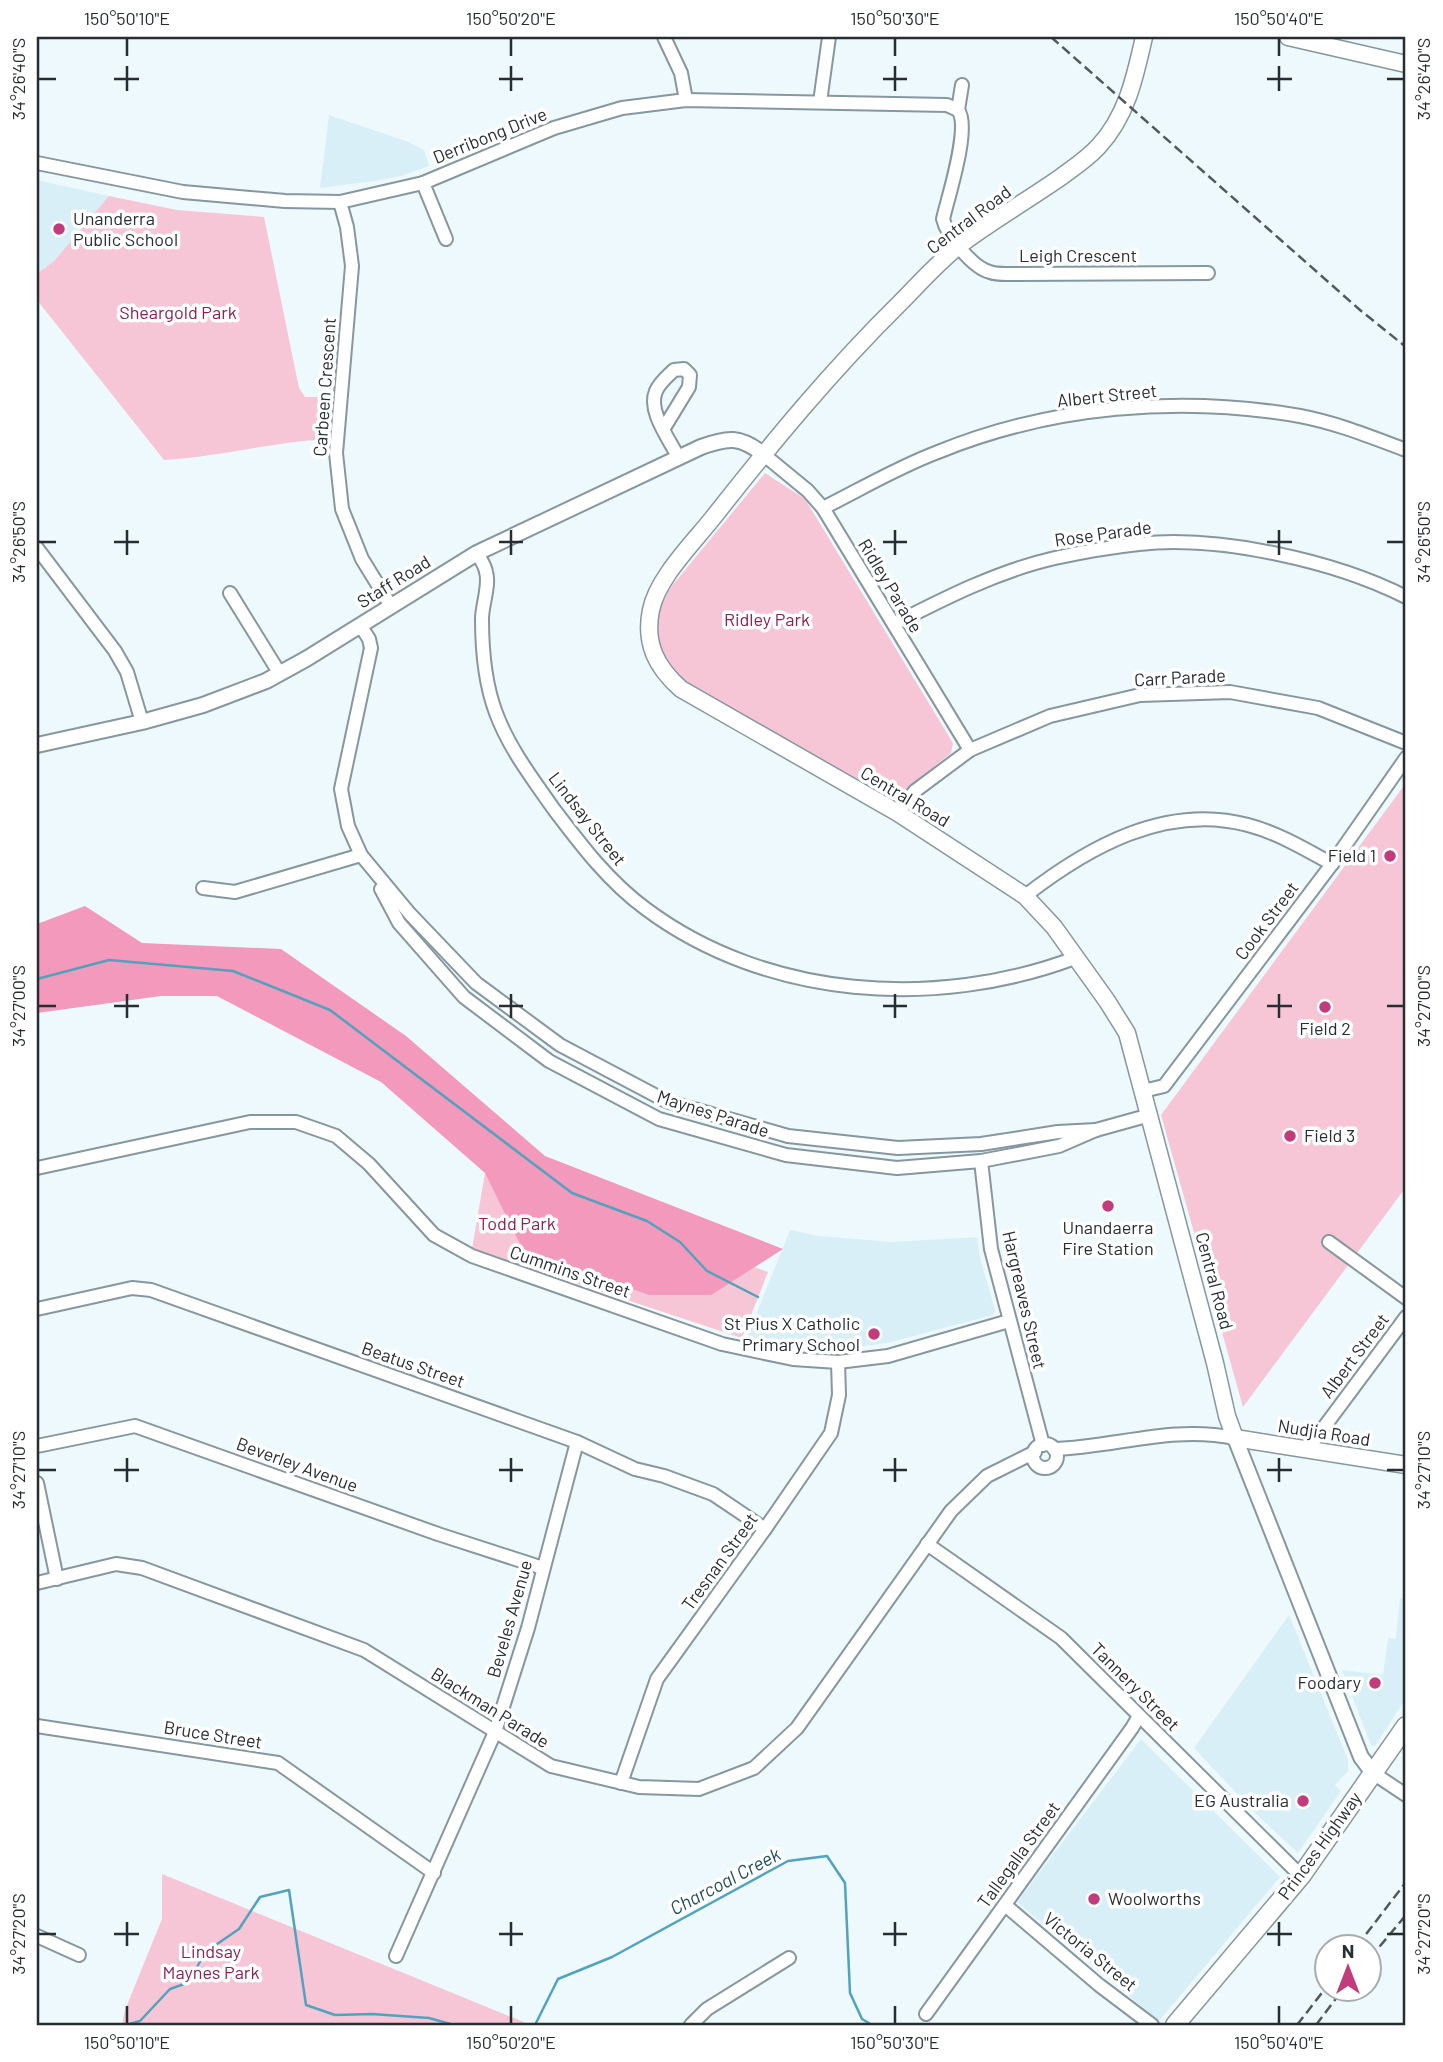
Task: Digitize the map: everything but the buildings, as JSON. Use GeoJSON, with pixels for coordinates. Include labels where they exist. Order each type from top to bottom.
{"type":"FeatureCollection","features":[{"type":"Feature","properties":{"kind":"main road","name":"Central Road"},"geometry":{"type":"LineString","coordinates":[[1144,37],[1129,97],[1115,123],[1096,149],[1059,178],[959,246],[849,353],[763,454],[669,573],[656,596],[649,628],[653,656],[668,678],[681,689],[898,813],[1025,896],[1046,917],[1107,1000],[1127,1033],[1235,1438]]}},
{"type":"Feature","properties":{"kind":"main road"},"geometry":{"type":"LineString","coordinates":[[1288,37],[1406,64]]}},
{"type":"Feature","properties":{"kind":"main road","name":"Nudjia Road"},"geometry":{"type":"LineString","coordinates":[[1235,1438],[1406,1465]]}},
{"type":"Feature","properties":{"kind":"main road","name":"Princes Highway"},"geometry":{"type":"LineString","coordinates":[[1175,2025],[1301,1876],[1406,1726]]}},
{"type":"Feature","properties":{"kind":"street"},"geometry":{"type":"LineString","coordinates":[[664,37],[681,74],[686,100]]}},
{"type":"Feature","properties":{"kind":"street"},"geometry":{"type":"LineString","coordinates":[[820,102],[830,37]]}},
{"type":"Feature","properties":{"kind":"street"},"geometry":{"type":"LineString","coordinates":[[959,246],[943,219],[954,179],[961,135],[961,114],[958,110],[962,85]]}},
{"type":"Feature","properties":{"kind":"street","name":"Derribong Drive"},"geometry":{"type":"LineString","coordinates":[[37,163],[183,192],[285,201],[340,202],[423,183],[586,117],[622,108],[686,100],[947,105],[958,110]]}},
{"type":"Feature","properties":{"kind":"street"},"geometry":{"type":"LineString","coordinates":[[423,183],[446,239]]}},
{"type":"Feature","properties":{"kind":"street","name":"Carbeen Crescent"},"geometry":{"type":"LineString","coordinates":[[340,202],[347,227],[352,266],[336,453],[342,509],[362,559],[391,606]]}},
{"type":"Feature","properties":{"kind":"street","name":"Leigh Crescent"},"geometry":{"type":"LineString","coordinates":[[959,246],[971,259],[990,272],[1208,274]]}},
{"type":"Feature","properties":{"kind":"street","name":"Albert Street"},"geometry":{"type":"LineString","coordinates":[[823,508],[939,451],[1013,427],[1091,411],[1156,407],[1247,410],[1301,416],[1350,428],[1406,450]]}},
{"type":"Feature","properties":{"kind":"street"},"geometry":{"type":"LineString","coordinates":[[664,428],[678,457]]}},
{"type":"Feature","properties":{"kind":"street","name":"Staff Road"},"geometry":{"type":"LineString","coordinates":[[37,745],[142,722],[203,705],[280,674],[477,553],[715,442],[733,439],[747,443],[763,454]]}},
{"type":"Feature","properties":{"kind":"street","name":"Ridley Parade"},"geometry":{"type":"LineString","coordinates":[[763,454],[823,508],[970,750]]}},
{"type":"Feature","properties":{"kind":"street","name":"Rose Parade"},"geometry":{"type":"LineString","coordinates":[[894,625],[980,582],[1053,558],[1140,543],[1205,543],[1296,557],[1384,586],[1406,597]]}},
{"type":"Feature","properties":{"kind":"street"},"geometry":{"type":"LineString","coordinates":[[37,548],[121,662],[127,672],[142,722]]}},
{"type":"Feature","properties":{"kind":"street","name":"Lindsay Street"},"geometry":{"type":"LineString","coordinates":[[477,553],[488,574],[482,618],[489,687],[504,730],[524,767],[584,849],[609,877],[646,909],[698,942],[750,964],[837,984],[906,989],[966,986],[1014,978],[1075,958]]}},
{"type":"Feature","properties":{"kind":"street"},"geometry":{"type":"LineString","coordinates":[[230,593],[280,674]]}},
{"type":"Feature","properties":{"kind":"street","name":"Maynes Parade"},"geometry":{"type":"LineString","coordinates":[[360,625],[371,648],[341,789],[348,826],[361,855],[410,914],[476,983],[560,1045],[666,1101],[788,1136],[898,1148],[981,1144],[1058,1132],[1096,1130]]}},
{"type":"Feature","properties":{"kind":"street","name":"Carr Parade"},"geometry":{"type":"LineString","coordinates":[[898,813],[915,791],[970,750],[1050,716],[1140,695],[1230,692],[1318,708],[1406,743]]}},
{"type":"Feature","properties":{"kind":"street","name":"Cook Street"},"geometry":{"type":"LineString","coordinates":[[1143,1091],[1164,1086],[1332,864],[1406,758]]}},
{"type":"Feature","properties":{"kind":"street"},"geometry":{"type":"LineString","coordinates":[[1025,896],[1050,876],[1096,848],[1129,833],[1167,822],[1217,820],[1249,825],[1295,844],[1332,864]]}},
{"type":"Feature","properties":{"kind":"street"},"geometry":{"type":"LineString","coordinates":[[203,888],[235,892],[361,855]]}},
{"type":"Feature","properties":{"kind":"street","name":"Maynes Parade"},"geometry":{"type":"LineString","coordinates":[[372,870],[399,923],[464,997],[549,1061],[660,1119],[786,1155],[897,1168],[981,1161],[1059,1146],[1096,1130],[1150,1115]]}},
{"type":"Feature","properties":{"kind":"street","name":"Cummins Street"},"geometry":{"type":"LineString","coordinates":[[37,1168],[250,1122],[296,1122],[335,1136],[369,1164],[434,1235],[472,1256],[722,1344],[793,1359],[838,1362],[888,1356],[1009,1321]]}},
{"type":"Feature","properties":{"kind":"street","name":"Hargreaves Street"},"geometry":{"type":"LineString","coordinates":[[981,1161],[991,1249],[1045,1453]]}},
{"type":"Feature","properties":{"kind":"street"},"geometry":{"type":"LineString","coordinates":[[1329,1242],[1406,1298]]}},
{"type":"Feature","properties":{"kind":"street","name":"Beatus Street"},"geometry":{"type":"LineString","coordinates":[[37,1309],[132,1288],[151,1290],[577,1442],[635,1469],[713,1494],[765,1529]]}},
{"type":"Feature","properties":{"kind":"street","name":"Albert Street"},"geometry":{"type":"LineString","coordinates":[[1307,1450],[1406,1317]]}},
{"type":"Feature","properties":{"kind":"street","name":"Tresnan Street"},"geometry":{"type":"LineString","coordinates":[[621,1783],[654,1684],[831,1433],[839,1395],[838,1362]]}},
{"type":"Feature","properties":{"kind":"street","name":"Beverley Avenue"},"geometry":{"type":"LineString","coordinates":[[37,1446],[135,1426],[438,1534],[543,1568]]}},
{"type":"Feature","properties":{"kind":"street","name":"Blackman Parade"},"geometry":{"type":"LineString","coordinates":[[37,1583],[116,1564],[142,1568],[364,1650],[551,1766],[639,1787],[699,1789],[758,1765],[797,1728],[958,1502],[988,1476],[1009,1465],[1045,1453],[1131,1438],[1207,1433],[1235,1438]]}},
{"type":"Feature","properties":{"kind":"street","name":"Central Road"},"geometry":{"type":"LineString","coordinates":[[1235,1438],[1361,1758],[1373,1773]]}},
{"type":"Feature","properties":{"kind":"street","name":"Beveles Avenue"},"geometry":{"type":"LineString","coordinates":[[396,1956],[495,1732],[528,1628],[577,1442]]}},
{"type":"Feature","properties":{"kind":"street"},"geometry":{"type":"LineString","coordinates":[[37,1483],[57,1579]]}},
{"type":"Feature","properties":{"kind":"street","name":"Tannery Street"},"geometry":{"type":"LineString","coordinates":[[927,1544],[1060,1638],[1301,1876]]}},
{"type":"Feature","properties":{"kind":"street","name":"Tallegalla Street"},"geometry":{"type":"LineString","coordinates":[[926,2014],[1139,1716]]}},
{"type":"Feature","properties":{"kind":"street","name":"Bruce Street"},"geometry":{"type":"LineString","coordinates":[[37,1726],[278,1763],[434,1872]]}},
{"type":"Feature","properties":{"kind":"street"},"geometry":{"type":"LineString","coordinates":[[1373,1773],[1406,1795]]}},
{"type":"Feature","properties":{"kind":"street","name":"Victoria Street"},"geometry":{"type":"LineString","coordinates":[[1005,1905],[1152,2025]]}},
{"type":"Feature","properties":{"kind":"street"},"geometry":{"type":"LineString","coordinates":[[37,1936],[79,1955]]}},
{"type":"Feature","properties":{"kind":"street"},"geometry":{"type":"LineString","coordinates":[[691,2025],[706,2009],[789,1958]]}},
{"type":"Feature","properties":{"kind":"shaded area"},"geometry":{"type":"Polygon","coordinates":[[[329,115],[406,141],[424,150],[429,166],[401,176],[320,188],[329,115]]]}},
{"type":"Feature","properties":{"kind":"shaded area","name":"Unanderra Public School"},"geometry":{"type":"Polygon","coordinates":[[[37,180],[109,196],[54,261],[37,274],[37,180]]]}},
{"type":"Feature","properties":{"kind":"shaded area"},"geometry":{"type":"Polygon","coordinates":[[[790,1230],[819,1236],[892,1242],[977,1237],[979,1254],[995,1310],[993,1315],[887,1343],[842,1349],[817,1349],[747,1337],[790,1230]]]}},
{"type":"Feature","properties":{"kind":"shaded area"},"geometry":{"type":"Polygon","coordinates":[[[1400,1598],[1406,1599],[1406,1698],[1375,1746],[1371,1745],[1342,1670],[1383,1675],[1388,1638],[1396,1639],[1400,1598]]]}},
{"type":"Feature","properties":{"kind":"shaded area"},"geometry":{"type":"Polygon","coordinates":[[[1289,1615],[1348,1760],[1348,1771],[1335,1785],[1341,1791],[1298,1853],[1256,1814],[1194,1748],[1289,1615]]]}},
{"type":"Feature","properties":{"kind":"shaded area"},"geometry":{"type":"Polygon","coordinates":[[[1141,1739],[1280,1877],[1159,2021],[1017,1902],[1141,1739]]]}},
{"type":"Feature","properties":{"kind":"green space","name":"Sheargold Park"},"geometry":{"type":"Polygon","coordinates":[[[109,196],[177,210],[264,217],[299,388],[305,397],[327,397],[327,439],[164,460],[37,300],[37,274],[54,261],[109,196]]]}},
{"type":"Feature","properties":{"kind":"green space","name":"Ridley Park"},"geometry":{"type":"Polygon","coordinates":[[[765,473],[805,499],[953,743],[951,753],[898,796],[886,795],[686,683],[660,654],[656,614],[671,587],[765,473]]]}},
{"type":"Feature","properties":{"kind":"green space"},"geometry":{"type":"Polygon","coordinates":[[[1406,783],[1406,1187],[1243,1407],[1161,1115],[1406,783]]]}},
{"type":"Feature","properties":{"kind":"green space"},"geometry":{"type":"Polygon","coordinates":[[[85,906],[142,943],[281,949],[406,1036],[545,1156],[783,1249],[711,1295],[649,1295],[523,1250],[485,1173],[381,1082],[217,996],[161,996],[37,1013],[37,924],[85,906]]]}},
{"type":"Feature","properties":{"kind":"green space","name":"Todd Park"},"geometry":{"type":"Polygon","coordinates":[[[485,1173],[768,1272],[742,1338],[472,1249],[485,1173]]]}},
{"type":"Feature","properties":{"kind":"green space","name":"Lindsay Maynes Park"},"geometry":{"type":"Polygon","coordinates":[[[162,1874],[531,2025],[122,2025],[125,2010],[162,1919],[162,1874]]]}},
{"type":"Feature","properties":{"kind":"waterway"},"geometry":{"type":"LineString","coordinates":[[37,979],[109,960],[233,971],[330,1010],[572,1193],[647,1221],[680,1242],[707,1271],[758,1297]]}},
{"type":"Feature","properties":{"kind":"waterway","name":"Charcoal Creek"},"geometry":{"type":"LineString","coordinates":[[535,2025],[558,1979],[612,1957],[788,1861],[827,1856],[845,1883],[850,1993],[862,2019],[872,2025]]}},
{"type":"Feature","properties":{"kind":"waterway","name":"Charcoal Creek"},"geometry":{"type":"LineString","coordinates":[[126,2025],[140,2021],[170,1989],[190,1982],[204,1953],[239,1929],[260,1897],[289,1890],[306,2005],[335,2015],[372,2014],[429,2018],[454,2025]]}},
{"type":"Feature","properties":{"kind":"railway"},"geometry":{"type":"LineString","coordinates":[[1051,37],[1360,310],[1406,347]]}},
{"type":"Feature","properties":{"kind":"railway"},"geometry":{"type":"LineString","coordinates":[[1368,1932],[1406,1882]]}},
{"type":"Feature","properties":{"kind":"railway"},"geometry":{"type":"LineString","coordinates":[[1384,1941],[1406,1915]]}},
{"type":"Feature","properties":{"kind":"railway"},"geometry":{"type":"LineString","coordinates":[[1297,2025],[1315,2002]]}},
{"type":"Feature","properties":{"kind":"railway"},"geometry":{"type":"LineString","coordinates":[[1316,2025],[1333,2002]]}},
{"type":"Feature","properties":{"kind":"place","name":"Unanderra Public School"},"geometry":{"type":"Point","coordinates":[59,229]}},
{"type":"Feature","properties":{"kind":"place","name":"Field 1"},"geometry":{"type":"Point","coordinates":[1390,856]}},
{"type":"Feature","properties":{"kind":"place","name":"Field 2"},"geometry":{"type":"Point","coordinates":[1325,1007]}},
{"type":"Feature","properties":{"kind":"place","name":"Field 3"},"geometry":{"type":"Point","coordinates":[1290,1136]}},
{"type":"Feature","properties":{"kind":"place","name":"Unandaerra Fire Station"},"geometry":{"type":"Point","coordinates":[1108,1206]}},
{"type":"Feature","properties":{"kind":"place","name":"St Pius X Catholic Primary School"},"geometry":{"type":"Point","coordinates":[874,1334]}},
{"type":"Feature","properties":{"kind":"place","name":"Foodary"},"geometry":{"type":"Point","coordinates":[1375,1683]}},
{"type":"Feature","properties":{"kind":"place","name":"EG Australia"},"geometry":{"type":"Point","coordinates":[1303,1801]}},
{"type":"Feature","properties":{"kind":"place","name":"Woolworths"},"geometry":{"type":"Point","coordinates":[1094,1899]}}]}
